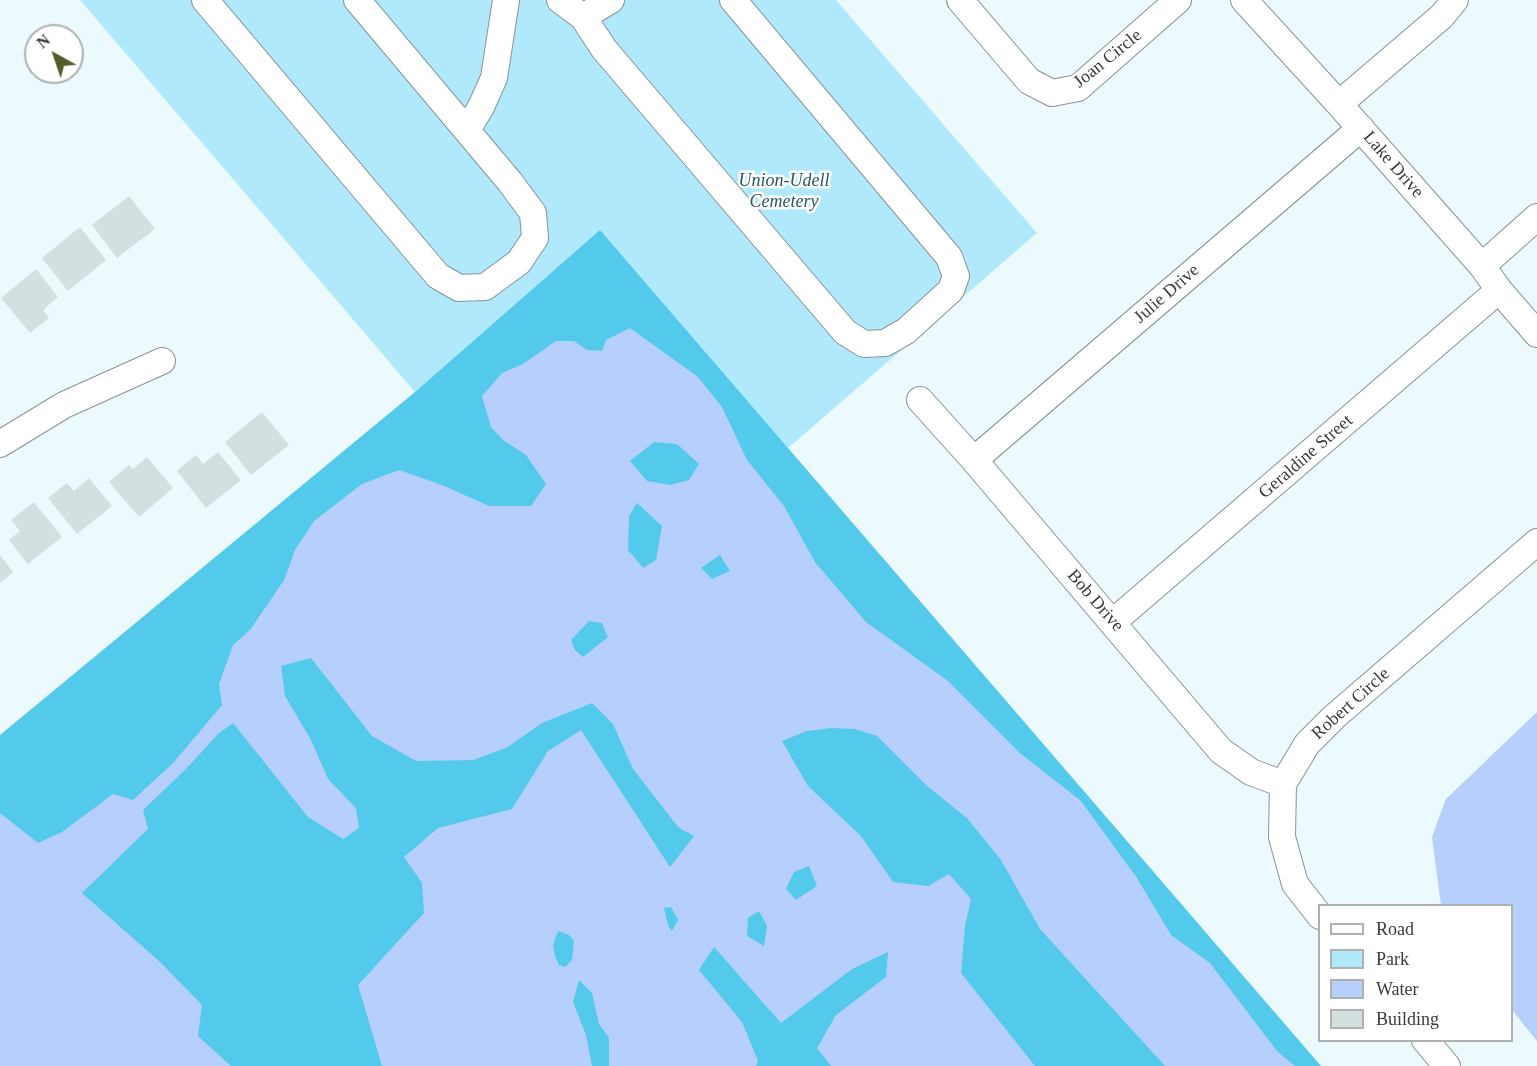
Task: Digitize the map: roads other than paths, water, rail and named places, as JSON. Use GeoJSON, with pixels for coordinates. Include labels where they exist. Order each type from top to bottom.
{"type":"FeatureCollection","features":[{"type":"Feature","properties":{"kind":"street"},"geometry":{"type":"LineString","coordinates":[[205,0],[438,276],[459,288],[485,287],[519,262],[535,238],[533,213],[467,130],[357,0]]}},
{"type":"Feature","properties":{"kind":"street"},"geometry":{"type":"LineString","coordinates":[[467,130],[481,107],[494,78],[506,0]]}},
{"type":"Feature","properties":{"kind":"street"},"geometry":{"type":"LineString","coordinates":[[560,0],[583,17],[604,49],[845,332],[864,344],[885,343],[906,331],[951,290],[956,276],[949,257],[733,0]]}},
{"type":"Feature","properties":{"kind":"street"},"geometry":{"type":"LineString","coordinates":[[583,17],[611,0]]}},
{"type":"Feature","properties":{"kind":"street","name":"Joan Circle"},"geometry":{"type":"LineString","coordinates":[[960,0],[1029,81],[1052,93],[1077,88],[1178,0]]}},
{"type":"Feature","properties":{"kind":"street","name":"Lake Drive"},"geometry":{"type":"LineString","coordinates":[[1244,0],[1361,128],[1482,266],[1499,290],[1537,334]]}},
{"type":"Feature","properties":{"kind":"street"},"geometry":{"type":"LineString","coordinates":[[1339,104],[1442,16],[1455,0]]}},
{"type":"Feature","properties":{"kind":"street","name":"Julie Drive"},"geometry":{"type":"LineString","coordinates":[[974,460],[1361,128]]}},
{"type":"Feature","properties":{"kind":"street"},"geometry":{"type":"LineString","coordinates":[[1482,266],[1537,217]]}},
{"type":"Feature","properties":{"kind":"street","name":"Geraldine Street"},"geometry":{"type":"LineString","coordinates":[[1113,622],[1499,290]]}},
{"type":"Feature","properties":{"kind":"street"},"geometry":{"type":"LineString","coordinates":[[0,444],[64,405],[162,361]]}},
{"type":"Feature","properties":{"kind":"street","name":"Bob Drive"},"geometry":{"type":"LineString","coordinates":[[920,400],[974,460],[1221,750],[1251,772],[1283,784]]}},
{"type":"Feature","properties":{"kind":"street","name":"Robert Circle"},"geometry":{"type":"LineString","coordinates":[[1318,913],[1295,884],[1282,837],[1283,784],[1307,744],[1334,717],[1537,542]]}},
{"type":"Feature","properties":{"kind":"street"},"geometry":{"type":"LineString","coordinates":[[1426,1042],[1447,1066]]}},
{"type":"Feature","properties":{"kind":"water"},"geometry":{"type":"Polygon","coordinates":[[[630,328],[698,377],[722,407],[747,460],[784,506],[815,562],[866,622],[948,681],[1020,753],[1081,801],[1137,878],[1171,935],[1210,963],[1277,1051],[1295,1066],[1165,1066],[1040,929],[1001,860],[967,818],[927,786],[877,736],[855,729],[831,728],[807,731],[782,741],[808,786],[861,836],[893,882],[928,886],[949,874],[971,899],[965,926],[961,973],[1035,1066],[831,1066],[817,1048],[836,1015],[886,977],[888,952],[852,969],[781,1023],[714,947],[699,970],[742,1022],[758,1061],[756,1066],[609,1066],[609,1038],[599,1024],[592,993],[579,980],[573,1002],[586,1035],[592,1066],[382,1066],[358,985],[424,913],[422,883],[404,857],[438,828],[512,809],[548,751],[581,730],[670,867],[694,836],[679,828],[633,769],[613,724],[592,703],[542,723],[506,748],[473,760],[416,761],[372,736],[311,658],[281,666],[285,696],[311,740],[328,779],[356,808],[359,828],[343,839],[308,817],[233,723],[218,734],[186,769],[143,810],[148,829],[82,893],[160,962],[202,1005],[198,1036],[231,1066],[0,1066],[0,813],[38,843],[62,832],[113,794],[133,800],[174,762],[222,705],[219,684],[233,645],[250,630],[284,580],[295,550],[314,521],[362,484],[399,470],[442,485],[489,506],[531,506],[546,484],[526,455],[503,440],[491,427],[482,396],[502,373],[523,364],[556,341],[574,341],[587,350],[602,351],[606,340],[630,328]],[[654,442],[630,461],[647,481],[670,485],[689,480],[699,464],[677,444],[654,442]],[[637,503],[629,516],[628,550],[643,568],[656,560],[662,526],[637,503]],[[720,555],[701,568],[712,579],[730,571],[720,555]],[[589,621],[571,640],[575,650],[583,657],[608,637],[602,623],[589,621]],[[809,866],[794,872],[786,889],[796,900],[817,886],[809,866]],[[671,907],[664,908],[668,925],[672,931],[678,920],[671,907]],[[759,911],[748,918],[747,936],[764,946],[767,926],[759,911]],[[558,931],[553,945],[559,965],[565,967],[572,960],[574,941],[569,935],[558,931]]]}},
{"type":"Feature","properties":{"kind":"water"},"geometry":{"type":"Polygon","coordinates":[[[1537,712],[1537,1041],[1513,1011],[1513,904],[1441,904],[1432,837],[1446,799],[1537,712]]]}},
{"type":"Feature","properties":{"kind":"park label","name":"Union-Udell Cemetery"},"geometry":{"type":"Point","coordinates":[784,192]}}]}
